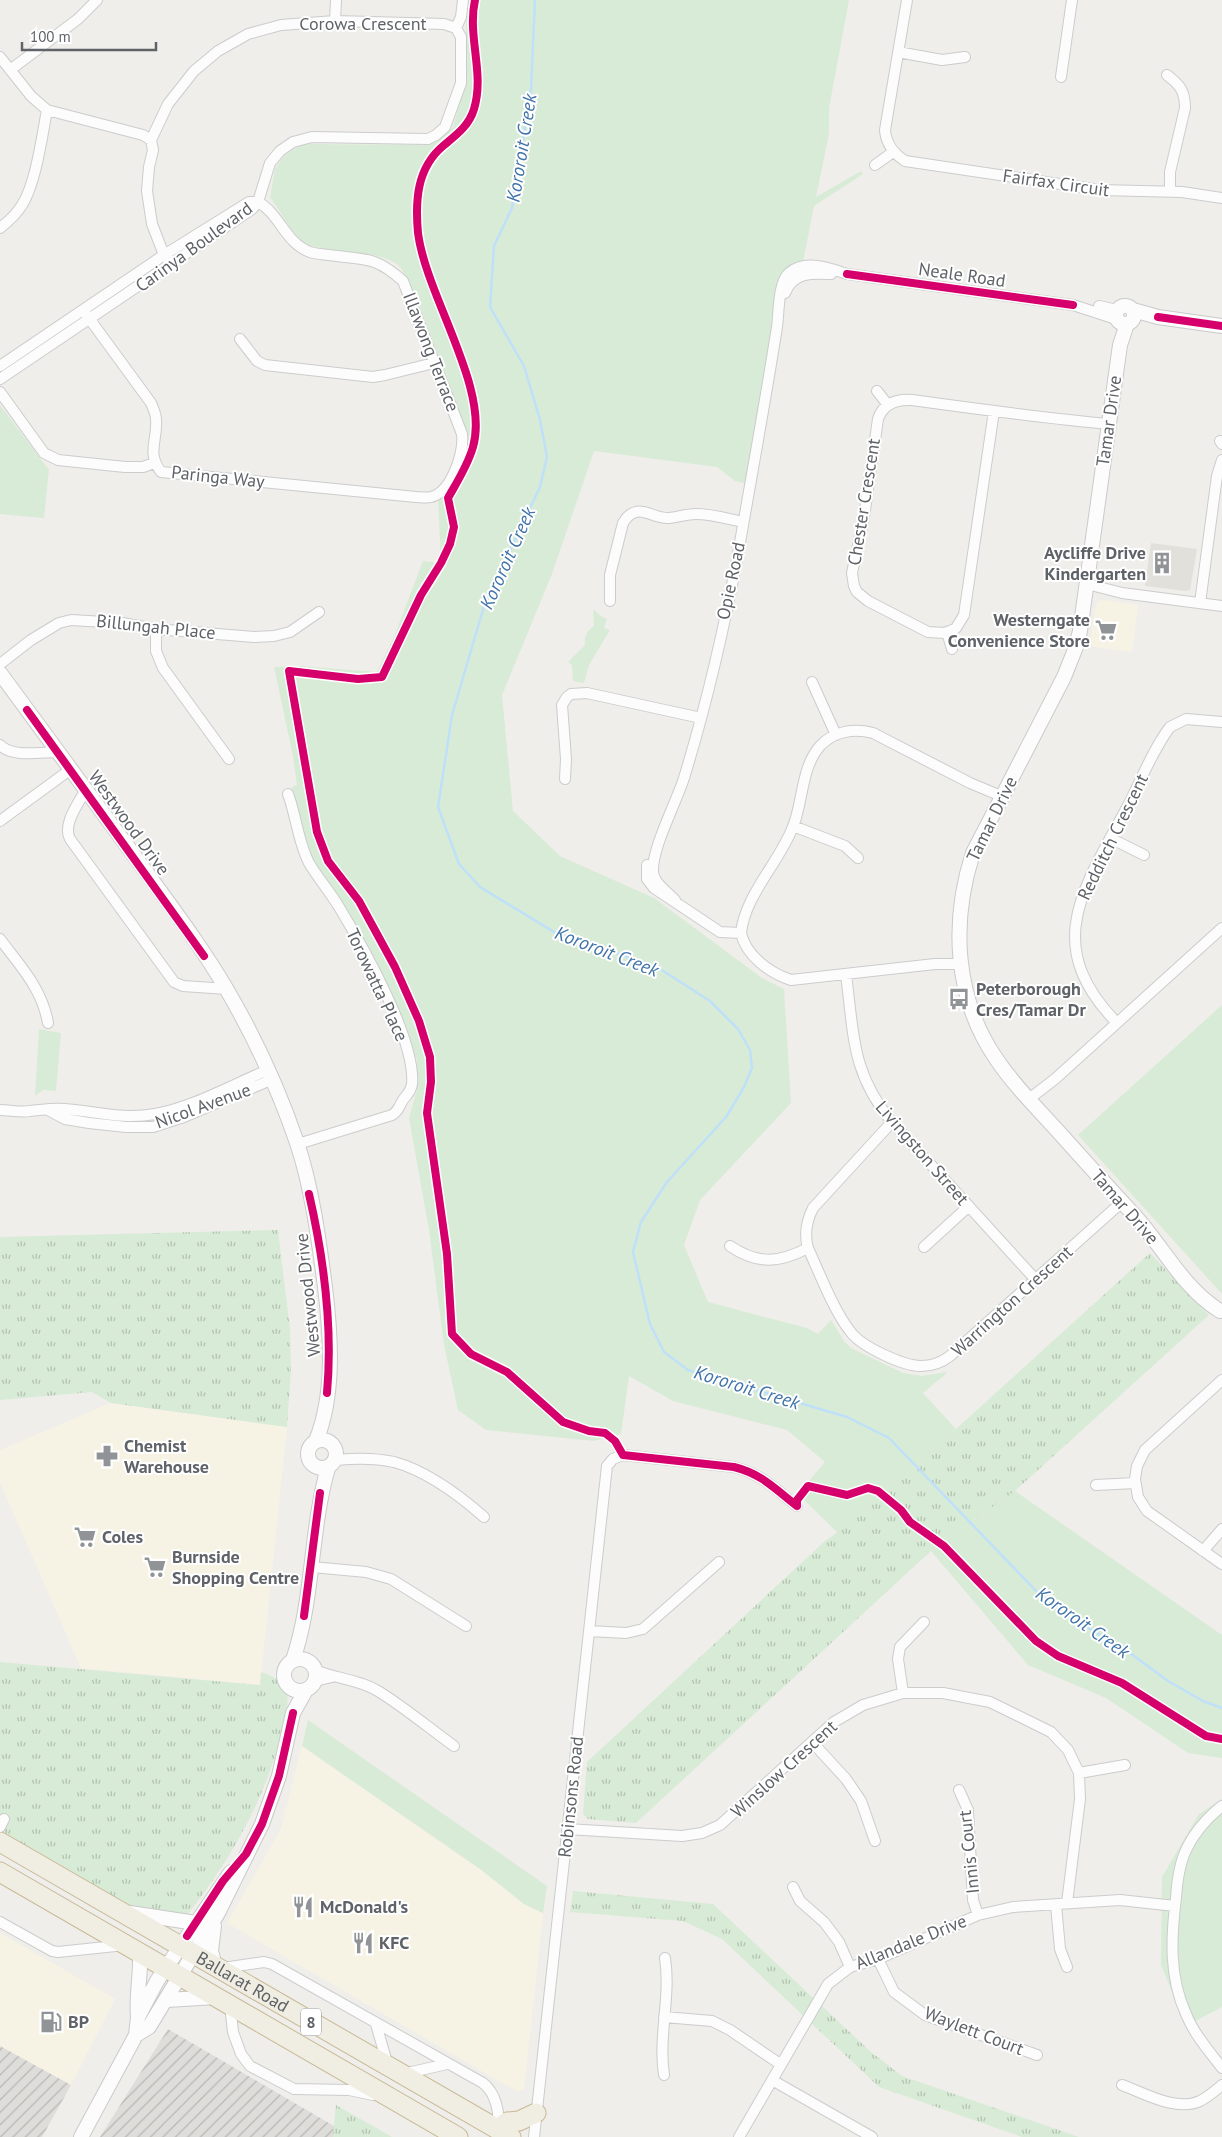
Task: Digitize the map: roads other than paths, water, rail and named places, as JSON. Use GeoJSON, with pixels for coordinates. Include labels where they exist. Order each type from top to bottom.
{"type":"FeatureCollection","features":[{"type":"Feature","properties":{"kind":"highway","name":"Ballarat Road"},"geometry":{"type":"LineString","coordinates":[[0,1842],[505,2133]]}},
{"type":"Feature","properties":{"kind":"highway","name":"Ballarat Road"},"geometry":{"type":"LineString","coordinates":[[0,1872],[458,2137]]}},
{"type":"Feature","properties":{"kind":"highway"},"geometry":{"type":"LineString","coordinates":[[505,2133],[507,2122],[521,2120],[536,2113]]}},
{"type":"Feature","properties":{"kind":"street"},"geometry":{"type":"LineString","coordinates":[[10,70],[78,19],[97,0]]}},
{"type":"Feature","properties":{"kind":"street"},"geometry":{"type":"LineString","coordinates":[[335,21],[336,0]]}},
{"type":"Feature","properties":{"kind":"street"},"geometry":{"type":"LineString","coordinates":[[258,202],[270,163],[280,151],[293,142],[312,137],[428,139],[445,127],[461,83],[461,37],[456,28],[461,17],[463,0]]}},
{"type":"Feature","properties":{"kind":"street"},"geometry":{"type":"LineString","coordinates":[[875,165],[893,152],[885,130],[907,0]]}},
{"type":"Feature","properties":{"kind":"street"},"geometry":{"type":"LineString","coordinates":[[1061,76],[1072,0]]}},
{"type":"Feature","properties":{"kind":"street","name":"Corowa Crescent"},"geometry":{"type":"LineString","coordinates":[[172,264],[164,255],[152,224],[147,191],[149,167],[154,150],[151,140],[158,130],[168,104],[194,71],[218,51],[248,34],[280,25],[335,21],[444,24],[456,28]]}},
{"type":"Feature","properties":{"kind":"street"},"geometry":{"type":"LineString","coordinates":[[898,52],[942,60],[965,57]]}},
{"type":"Feature","properties":{"kind":"street"},"geometry":{"type":"LineString","coordinates":[[0,57],[31,96],[47,110],[143,135],[151,140]]}},
{"type":"Feature","properties":{"kind":"street"},"geometry":{"type":"LineString","coordinates":[[1167,75],[1182,88],[1185,99],[1185,108],[1170,172],[1170,192]]}},
{"type":"Feature","properties":{"kind":"street"},"geometry":{"type":"LineString","coordinates":[[0,228],[13,218],[23,203],[32,177],[47,110]]}},
{"type":"Feature","properties":{"kind":"street","name":"Fairfax Circuit"},"geometry":{"type":"LineString","coordinates":[[893,152],[905,161],[925,165],[1106,190],[1170,192],[1222,198]]}},
{"type":"Feature","properties":{"kind":"street","name":"Carinya Boulevard"},"geometry":{"type":"LineString","coordinates":[[0,366],[164,255],[249,202],[258,202]]}},
{"type":"Feature","properties":{"kind":"street","name":"Carinya Boulevard"},"geometry":{"type":"LineString","coordinates":[[0,379],[252,210],[258,202]]}},
{"type":"Feature","properties":{"kind":"street","name":"Illawong Terrace"},"geometry":{"type":"LineString","coordinates":[[258,202],[265,206],[299,247],[311,253],[372,260],[388,267],[403,281],[462,434],[463,447],[459,462],[444,490],[432,497]]}},
{"type":"Feature","properties":{"kind":"street","name":"Neale Road"},"geometry":{"type":"LineString","coordinates":[[798,272],[847,274],[1073,305],[1097,306],[1124,317],[1158,317],[1222,326]]}},
{"type":"Feature","properties":{"kind":"street","name":"Opie Road"},"geometry":{"type":"LineString","coordinates":[[741,933],[720,932],[676,900],[650,874],[683,781],[701,718],[729,596],[780,306],[789,284],[798,272]]}},
{"type":"Feature","properties":{"kind":"street","name":"Paringa Way"},"geometry":{"type":"LineString","coordinates":[[83,310],[151,404],[156,418],[154,463],[161,472],[432,497]]}},
{"type":"Feature","properties":{"kind":"street","name":"Tamar Drive"},"geometry":{"type":"LineString","coordinates":[[1124,317],[1080,631],[1071,662],[973,853],[965,882],[959,918],[960,961],[970,1004],[987,1044],[1004,1070],[1122,1202],[1175,1265],[1201,1286],[1221,1312]]}},
{"type":"Feature","properties":{"kind":"street"},"geometry":{"type":"LineString","coordinates":[[240,339],[257,361],[265,365],[373,377],[385,376],[434,363]]}},
{"type":"Feature","properties":{"kind":"street"},"geometry":{"type":"LineString","coordinates":[[0,392],[44,453],[58,460],[125,467],[143,467],[154,463]]}},
{"type":"Feature","properties":{"kind":"street"},"geometry":{"type":"LineString","coordinates":[[877,392],[888,405],[899,400],[912,400],[1108,427]]}},
{"type":"Feature","properties":{"kind":"street","name":"Chester Crescent"},"geometry":{"type":"LineString","coordinates":[[888,405],[880,413],[878,420],[864,517],[852,579],[858,592],[868,601],[928,632],[947,632]]}},
{"type":"Feature","properties":{"kind":"street"},"geometry":{"type":"LineString","coordinates":[[952,649],[947,632],[956,628],[967,607],[994,411]]}},
{"type":"Feature","properties":{"kind":"street"},"geometry":{"type":"LineString","coordinates":[[1200,603],[1217,476],[1222,460]]}},
{"type":"Feature","properties":{"kind":"street"},"geometry":{"type":"LineString","coordinates":[[610,601],[610,575],[623,523],[633,513],[646,512],[669,518],[706,515],[743,522]]}},
{"type":"Feature","properties":{"kind":"street"},"geometry":{"type":"LineString","coordinates":[[1086,588],[1222,606]]}},
{"type":"Feature","properties":{"kind":"street","name":"Billungah Place"},"geometry":{"type":"LineString","coordinates":[[0,664],[31,640],[59,624],[71,620],[122,623],[156,629],[254,637],[274,636],[290,632],[319,612]]}},
{"type":"Feature","properties":{"kind":"street"},"geometry":{"type":"LineString","coordinates":[[156,629],[156,652],[163,668],[230,759]]}},
{"type":"Feature","properties":{"kind":"street","name":"Westwood Drive"},"geometry":{"type":"LineString","coordinates":[[0,674],[71,768],[183,924],[227,989],[270,1074],[298,1144],[319,1240],[328,1308],[330,1364],[324,1421],[329,1457],[310,1462],[308,1453],[311,1445],[316,1441],[324,1421]]}},
{"type":"Feature","properties":{"kind":"street"},"geometry":{"type":"LineString","coordinates":[[812,682],[836,735]]}},
{"type":"Feature","properties":{"kind":"street"},"geometry":{"type":"LineString","coordinates":[[565,779],[566,759],[561,713],[564,700],[570,694],[587,694],[701,718]]}},
{"type":"Feature","properties":{"kind":"street","name":"Redditch Crescent"},"geometry":{"type":"LineString","coordinates":[[1118,1023],[1102,1007],[1085,981],[1075,946],[1074,930],[1080,901],[1110,838],[1170,727],[1178,722],[1194,718],[1222,722]]}},
{"type":"Feature","properties":{"kind":"street"},"geometry":{"type":"LineString","coordinates":[[960,961],[800,980],[783,977],[753,956],[745,945],[741,933],[746,910],[793,826],[810,761],[821,745],[836,735],[855,730],[873,733],[1000,799]]}},
{"type":"Feature","properties":{"kind":"street"},"geometry":{"type":"LineString","coordinates":[[0,745],[4,750],[12,752],[58,752]]}},
{"type":"Feature","properties":{"kind":"street"},"geometry":{"type":"LineString","coordinates":[[0,821],[71,768]]}},
{"type":"Feature","properties":{"kind":"street"},"geometry":{"type":"LineString","coordinates":[[86,789],[69,824],[70,840],[175,983],[188,987],[227,989]]}},
{"type":"Feature","properties":{"kind":"street","name":"Torowatta Place"},"geometry":{"type":"LineString","coordinates":[[288,794],[309,862],[338,906],[367,957],[387,998],[407,1047],[412,1077],[410,1092],[392,1115],[298,1144]]}},
{"type":"Feature","properties":{"kind":"street"},"geometry":{"type":"LineString","coordinates":[[793,826],[845,846],[858,858]]}},
{"type":"Feature","properties":{"kind":"street"},"geometry":{"type":"LineString","coordinates":[[1110,838],[1144,855]]}},
{"type":"Feature","properties":{"kind":"street"},"geometry":{"type":"LineString","coordinates":[[1031,1101],[1222,928]]}},
{"type":"Feature","properties":{"kind":"street"},"geometry":{"type":"LineString","coordinates":[[0,939],[38,990],[44,1003],[48,1023]]}},
{"type":"Feature","properties":{"kind":"street","name":"Livingston Street"},"geometry":{"type":"LineString","coordinates":[[846,975],[853,1034],[860,1067],[873,1097],[892,1122],[1036,1280]]}},
{"type":"Feature","properties":{"kind":"street","name":"Nicol Avenue"},"geometry":{"type":"LineString","coordinates":[[0,1110],[29,1112],[44,1108],[65,1119],[126,1127],[153,1127],[184,1117],[270,1074]]}},
{"type":"Feature","properties":{"kind":"street","name":"Warrington Crescent"},"geometry":{"type":"LineString","coordinates":[[892,1122],[813,1208],[806,1231],[808,1248],[844,1322],[853,1335],[864,1344],[913,1366],[937,1364],[950,1356],[1122,1202]]}},
{"type":"Feature","properties":{"kind":"street"},"geometry":{"type":"LineString","coordinates":[[924,1247],[969,1206]]}},
{"type":"Feature","properties":{"kind":"street"},"geometry":{"type":"LineString","coordinates":[[730,1246],[749,1257],[774,1261],[787,1258],[808,1248]]}},
{"type":"Feature","properties":{"kind":"street"},"geometry":{"type":"LineString","coordinates":[[1222,1380],[1145,1450],[1137,1466],[1135,1483],[1138,1497],[1147,1511],[1222,1564]]}},
{"type":"Feature","properties":{"kind":"street"},"geometry":{"type":"LineString","coordinates":[[293,1713],[284,1680],[284,1669],[293,1660],[302,1635],[320,1493],[329,1457],[326,1440],[316,1441]]}},
{"type":"Feature","properties":{"kind":"street","name":"Robinsons Road"},"geometry":{"type":"LineString","coordinates":[[534,2137],[604,1477],[607,1466],[613,1459],[623,1455],[734,1467],[751,1471],[768,1481],[796,1506]]}},
{"type":"Feature","properties":{"kind":"street"},"geometry":{"type":"LineString","coordinates":[[329,1457],[394,1462],[417,1471],[472,1505],[484,1516]]}},
{"type":"Feature","properties":{"kind":"street"},"geometry":{"type":"LineString","coordinates":[[1096,1485],[1135,1483]]}},
{"type":"Feature","properties":{"kind":"street"},"geometry":{"type":"LineString","coordinates":[[1203,1551],[1222,1529]]}},
{"type":"Feature","properties":{"kind":"street"},"geometry":{"type":"LineString","coordinates":[[589,1631],[626,1634],[643,1629],[719,1562]]}},
{"type":"Feature","properties":{"kind":"street"},"geometry":{"type":"LineString","coordinates":[[312,1567],[366,1572],[391,1579],[466,1626]]}},
{"type":"Feature","properties":{"kind":"street"},"geometry":{"type":"LineString","coordinates":[[903,1693],[898,1659],[900,1646],[924,1622]]}},
{"type":"Feature","properties":{"kind":"street"},"geometry":{"type":"LineString","coordinates":[[302,1635],[311,1675],[293,1713],[279,1776],[262,1824],[218,1913],[211,1946],[217,1968],[264,1962],[272,1964],[483,2083],[490,2089],[505,2133]]}},
{"type":"Feature","properties":{"kind":"street"},"geometry":{"type":"LineString","coordinates":[[293,1660],[311,1675],[354,1680],[377,1691],[454,1746]]}},
{"type":"Feature","properties":{"kind":"street"},"geometry":{"type":"LineString","coordinates":[[287,1686],[295,1690],[311,1675]]}},
{"type":"Feature","properties":{"kind":"street","name":"Winslow Crescent"},"geometry":{"type":"LineString","coordinates":[[567,1829],[682,1836],[702,1833],[720,1825],[834,1722],[863,1704],[903,1693],[943,1693],[990,1702],[1051,1732],[1068,1750],[1078,1773],[1080,1799],[1061,1904],[1060,1948],[1067,1967]]}},
{"type":"Feature","properties":{"kind":"street"},"geometry":{"type":"LineString","coordinates":[[812,1742],[846,1779],[861,1801],[875,1841]]}},
{"type":"Feature","properties":{"kind":"street"},"geometry":{"type":"LineString","coordinates":[[1078,1773],[1125,1765]]}},
{"type":"Feature","properties":{"kind":"street","name":"Innis Court"},"geometry":{"type":"LineString","coordinates":[[959,1790],[968,1810],[974,1900],[978,1915]]}},
{"type":"Feature","properties":{"kind":"street"},"geometry":{"type":"LineString","coordinates":[[1222,1806],[1208,1818],[1185,1852],[1177,1884],[1172,1954],[1181,2003],[1195,2032],[1222,2068]]}},
{"type":"Feature","properties":{"kind":"street"},"geometry":{"type":"LineString","coordinates":[[138,2017],[173,1972],[186,1950],[196,1923],[223,1881],[246,1854]]}},
{"type":"Feature","properties":{"kind":"street"},"geometry":{"type":"LineString","coordinates":[[793,1886],[800,1901],[824,1922],[839,1942],[850,1967]]}},
{"type":"Feature","properties":{"kind":"street","name":"Allandale Drive"},"geometry":{"type":"LineString","coordinates":[[739,2137],[828,1984],[850,1967],[878,1959],[978,1915],[1013,1907],[1120,1900],[1175,1906]]}},
{"type":"Feature","properties":{"kind":"street"},"geometry":{"type":"LineString","coordinates":[[118,1910],[196,1923]]}},
{"type":"Feature","properties":{"kind":"street"},"geometry":{"type":"LineString","coordinates":[[186,1950],[218,1913]]}},
{"type":"Feature","properties":{"kind":"street"},"geometry":{"type":"LineString","coordinates":[[0,1922],[52,1951],[133,1949],[141,1969],[137,1999],[136,2035],[81,2137]]}},
{"type":"Feature","properties":{"kind":"street"},"geometry":{"type":"LineString","coordinates":[[664,2075],[661,2058],[668,1979],[665,1958]]}},
{"type":"Feature","properties":{"kind":"street","name":"Waylett Court"},"geometry":{"type":"LineString","coordinates":[[878,1959],[894,1992],[925,2015],[1037,2055]]}},
{"type":"Feature","properties":{"kind":"street"},"geometry":{"type":"LineString","coordinates":[[136,2035],[149,2027],[167,2000],[173,1972]]}},
{"type":"Feature","properties":{"kind":"street"},"geometry":{"type":"LineString","coordinates":[[167,2000],[178,1998],[223,2001]]}},
{"type":"Feature","properties":{"kind":"street","name":"Ballarat Road"},"geometry":{"type":"LineString","coordinates":[[223,2001],[239,2050],[245,2060],[253,2067],[294,2089],[358,2091],[400,2103]]}},
{"type":"Feature","properties":{"kind":"street"},"geometry":{"type":"LineString","coordinates":[[664,2017],[712,2021],[730,2030],[780,2064]]}},
{"type":"Feature","properties":{"kind":"street"},"geometry":{"type":"LineString","coordinates":[[376,2024],[395,2070],[447,2064]]}},
{"type":"Feature","properties":{"kind":"street"},"geometry":{"type":"LineString","coordinates":[[772,2080],[872,2137]]}},
{"type":"Feature","properties":{"kind":"street"},"geometry":{"type":"LineString","coordinates":[[1122,2085],[1169,2102],[1184,2104],[1200,2101],[1222,2085]]}},
{"type":"Feature","properties":{"kind":"waterway","name":"Kororoit Creek"},"geometry":{"type":"LineString","coordinates":[[535,0],[531,89],[512,208],[494,246],[490,307],[524,366],[540,420],[547,457],[540,487],[485,603],[452,715],[438,807],[459,864],[480,887],[554,932],[657,967],[710,1001],[738,1029],[750,1050],[752,1068],[744,1087],[726,1117],[667,1182],[641,1222],[633,1252],[650,1324],[664,1352],[688,1370],[847,1417],[889,1438],[1039,1594],[1077,1621],[1130,1653],[1168,1681],[1203,1701],[1222,1708]]}},
{"type":"Feature","properties":{"kind":"place","name":"Aycliffe Drive Kindergarten"},"geometry":{"type":"Point","coordinates":[1162,563]}},
{"type":"Feature","properties":{"kind":"place","name":"Westerngate Convenience Store"},"geometry":{"type":"Point","coordinates":[1106,630]}},
{"type":"Feature","properties":{"kind":"place","name":"Peterborough Cres/Tamar Dr"},"geometry":{"type":"Point","coordinates":[959,999]}},
{"type":"Feature","properties":{"kind":"place","name":"Chemist Warehouse"},"geometry":{"type":"Point","coordinates":[107,1456]}},
{"type":"Feature","properties":{"kind":"place","name":"Coles"},"geometry":{"type":"Point","coordinates":[85,1537]}},
{"type":"Feature","properties":{"kind":"place","name":"Burnside Shopping Centre"},"geometry":{"type":"Point","coordinates":[155,1567]}},
{"type":"Feature","properties":{"kind":"place","name":"McDonald's"},"geometry":{"type":"Point","coordinates":[303,1907]}},
{"type":"Feature","properties":{"kind":"place","name":"KFC"},"geometry":{"type":"Point","coordinates":[363,1943]}},
{"type":"Feature","properties":{"kind":"place","name":"BP"},"geometry":{"type":"Point","coordinates":[51,2022]}}]}
